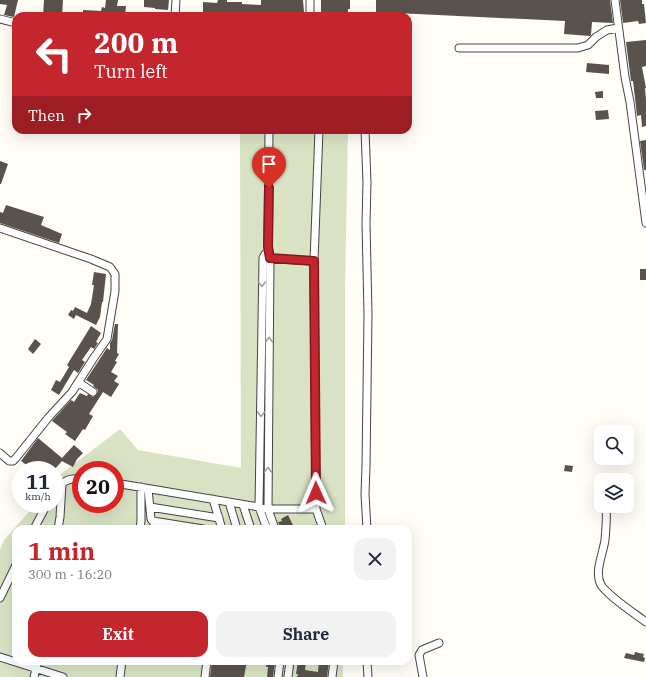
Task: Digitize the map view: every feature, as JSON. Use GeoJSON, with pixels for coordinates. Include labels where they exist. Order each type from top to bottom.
{"type":"FeatureCollection","features":[{"type":"Feature","properties":{"kind":"street"},"geometry":{"type":"LineString","coordinates":[[176,0],[176,12]]}},
{"type":"Feature","properties":{"kind":"street"},"geometry":{"type":"LineString","coordinates":[[310,0],[310,12]]}},
{"type":"Feature","properties":{"kind":"street"},"geometry":{"type":"LineString","coordinates":[[615,0],[646,223]]}},
{"type":"Feature","properties":{"kind":"street"},"geometry":{"type":"LineString","coordinates":[[0,19],[12,23]]}},
{"type":"Feature","properties":{"kind":"street"},"geometry":{"type":"LineString","coordinates":[[459,48],[578,48],[588,45],[596,37],[607,30],[618,28]]}},
{"type":"Feature","properties":{"kind":"street"},"geometry":{"type":"LineString","coordinates":[[266,525],[259,507],[266,258],[268,247],[269,134]]}},
{"type":"Feature","properties":{"kind":"street"},"geometry":{"type":"LineString","coordinates":[[319,134],[314,261],[316,509],[322,525]]}},
{"type":"Feature","properties":{"kind":"street"},"geometry":{"type":"LineString","coordinates":[[366,134],[368,183],[366,223],[368,314],[365,494],[367,525]]}},
{"type":"Feature","properties":{"kind":"street"},"geometry":{"type":"LineString","coordinates":[[0,228],[91,258],[110,267],[115,274],[115,291],[107,339],[72,392],[12,461],[9,461],[0,453]]}},
{"type":"Feature","properties":{"kind":"street"},"geometry":{"type":"LineString","coordinates":[[266,258],[314,261]]}},
{"type":"Feature","properties":{"kind":"street"},"geometry":{"type":"LineString","coordinates":[[266,258],[268,509],[274,525]]}},
{"type":"Feature","properties":{"kind":"street"},"geometry":{"type":"LineString","coordinates":[[78,382],[93,392]]}},
{"type":"Feature","properties":{"kind":"street"},"geometry":{"type":"LineString","coordinates":[[124,485],[268,509],[316,509]]}},
{"type":"Feature","properties":{"kind":"street"},"geometry":{"type":"LineString","coordinates":[[144,488],[150,507],[151,519],[156,525]]}},
{"type":"Feature","properties":{"kind":"street"},"geometry":{"type":"LineString","coordinates":[[140,525],[144,488]]}},
{"type":"Feature","properties":{"kind":"street"},"geometry":{"type":"LineString","coordinates":[[213,499],[221,525]]}},
{"type":"Feature","properties":{"kind":"street"},"geometry":{"type":"LineString","coordinates":[[229,502],[236,525]]}},
{"type":"Feature","properties":{"kind":"street"},"geometry":{"type":"LineString","coordinates":[[244,504],[250,525]]}},
{"type":"Feature","properties":{"kind":"street"},"geometry":{"type":"LineString","coordinates":[[150,507],[219,518]]}},
{"type":"Feature","properties":{"kind":"street"},"geometry":{"type":"LineString","coordinates":[[36,525],[42,513]]}},
{"type":"Feature","properties":{"kind":"street"},"geometry":{"type":"LineString","coordinates":[[59,525],[60,513]]}},
{"type":"Feature","properties":{"kind":"street"},"geometry":{"type":"LineString","coordinates":[[606,513],[605,539],[598,573],[600,583],[606,591],[646,622]]}},
{"type":"Feature","properties":{"kind":"street"},"geometry":{"type":"LineString","coordinates":[[153,521],[178,525]]}},
{"type":"Feature","properties":{"kind":"street"},"geometry":{"type":"LineString","coordinates":[[0,598],[12,573]]}},
{"type":"Feature","properties":{"kind":"street"},"geometry":{"type":"LineString","coordinates":[[423,677],[419,655],[422,650],[439,643]]}},
{"type":"Feature","properties":{"kind":"street"},"geometry":{"type":"LineString","coordinates":[[0,657],[12,659]]}},
{"type":"Feature","properties":{"kind":"street"},"geometry":{"type":"LineString","coordinates":[[34,677],[37,665]]}},
{"type":"Feature","properties":{"kind":"street"},"geometry":{"type":"LineString","coordinates":[[39,665],[63,677]]}},
{"type":"Feature","properties":{"kind":"street"},"geometry":{"type":"LineString","coordinates":[[120,677],[122,665]]}},
{"type":"Feature","properties":{"kind":"street"},"geometry":{"type":"LineString","coordinates":[[205,677],[206,665]]}},
{"type":"Feature","properties":{"kind":"street"},"geometry":{"type":"LineString","coordinates":[[278,677],[280,665]]}},
{"type":"Feature","properties":{"kind":"street"},"geometry":{"type":"LineString","coordinates":[[288,677],[290,665]]}},
{"type":"Feature","properties":{"kind":"street"},"geometry":{"type":"LineString","coordinates":[[332,677],[334,665]]}},
{"type":"Feature","properties":{"kind":"street"},"geometry":{"type":"LineString","coordinates":[[367,665],[368,677]]}},
{"type":"Feature","properties":{"kind":"green space"},"geometry":{"type":"Polygon","coordinates":[[[240,134],[348,134],[345,290],[345,525],[17,525],[28,513],[64,513],[64,472],[72,466],[72,513],[124,513],[124,461],[78,461],[120,429],[138,450],[241,468],[240,134]]]}},
{"type":"Feature","properties":{"kind":"green space"},"geometry":{"type":"Polygon","coordinates":[[[12,531],[12,665],[343,665],[343,677],[0,677],[0,550],[4,540],[12,531]]]}},
{"type":"Feature","properties":{"kind":"building"},"geometry":{"type":"Polygon","coordinates":[[[0,0],[18,0],[15,12],[12,12],[12,17],[4,15],[7,5],[0,4],[0,0]]]}},
{"type":"Feature","properties":{"kind":"building"},"geometry":{"type":"Polygon","coordinates":[[[44,0],[63,0],[62,12],[43,12],[44,0]]]}},
{"type":"Feature","properties":{"kind":"building"},"geometry":{"type":"Polygon","coordinates":[[[106,0],[118,0],[117,6],[126,6],[125,12],[83,12],[83,10],[101,11],[102,7],[105,8],[106,0]]]}},
{"type":"Feature","properties":{"kind":"building"},"geometry":{"type":"Polygon","coordinates":[[[144,0],[169,0],[168,10],[144,7],[144,0]]]}},
{"type":"Feature","properties":{"kind":"building"},"geometry":{"type":"Polygon","coordinates":[[[218,0],[227,0],[227,2],[242,2],[242,4],[261,5],[261,0],[303,0],[304,12],[203,12],[203,2],[217,3],[218,0]]]}},
{"type":"Feature","properties":{"kind":"building"},"geometry":{"type":"Polygon","coordinates":[[[321,0],[350,0],[350,9],[348,9],[348,12],[321,12],[321,0]]]}},
{"type":"Feature","properties":{"kind":"building"},"geometry":{"type":"Polygon","coordinates":[[[376,0],[610,0],[613,23],[592,22],[590,36],[564,34],[565,21],[412,14],[412,12],[376,12],[376,0]]]}},
{"type":"Feature","properties":{"kind":"building"},"geometry":{"type":"Polygon","coordinates":[[[620,0],[642,0],[642,4],[644,4],[646,23],[639,24],[638,21],[623,23],[620,0]]]}},
{"type":"Feature","properties":{"kind":"building"},"geometry":{"type":"Polygon","coordinates":[[[646,40],[646,66],[642,67],[646,88],[646,126],[642,127],[641,115],[637,116],[626,42],[646,40]]]}},
{"type":"Feature","properties":{"kind":"building"},"geometry":{"type":"Polygon","coordinates":[[[587,63],[609,65],[609,74],[586,72],[587,63]]]}},
{"type":"Feature","properties":{"kind":"building"},"geometry":{"type":"Polygon","coordinates":[[[603,91],[603,98],[596,98],[595,92],[603,91]]]}},
{"type":"Feature","properties":{"kind":"building"},"geometry":{"type":"Polygon","coordinates":[[[608,110],[609,119],[596,120],[595,111],[608,110]]]}},
{"type":"Feature","properties":{"kind":"building"},"geometry":{"type":"Polygon","coordinates":[[[646,140],[646,170],[644,170],[640,141],[646,140]]]}},
{"type":"Feature","properties":{"kind":"building"},"geometry":{"type":"Polygon","coordinates":[[[0,161],[8,164],[1,184],[0,184],[0,161]]]}},
{"type":"Feature","properties":{"kind":"building"},"geometry":{"type":"Polygon","coordinates":[[[6,205],[44,217],[41,225],[62,234],[59,243],[0,223],[0,212],[3,213],[6,205]]]}},
{"type":"Feature","properties":{"kind":"building"},"geometry":{"type":"Polygon","coordinates":[[[640,269],[646,269],[646,280],[640,280],[640,269]]]}},
{"type":"Feature","properties":{"kind":"building"},"geometry":{"type":"Polygon","coordinates":[[[94,272],[106,274],[103,302],[100,317],[96,325],[76,315],[74,319],[68,315],[75,307],[87,313],[91,304],[94,285],[92,285],[94,272]]]}},
{"type":"Feature","properties":{"kind":"building"},"geometry":{"type":"Polygon","coordinates":[[[115,324],[118,324],[117,353],[119,354],[115,361],[117,362],[111,372],[118,376],[114,381],[119,384],[111,397],[103,392],[89,414],[93,416],[85,430],[83,429],[75,441],[65,434],[67,432],[52,421],[71,400],[74,402],[80,393],[87,396],[88,394],[93,397],[97,394],[98,390],[93,386],[94,385],[86,380],[107,348],[110,350],[110,343],[115,324]]]}},
{"type":"Feature","properties":{"kind":"building"},"geometry":{"type":"Polygon","coordinates":[[[91,326],[101,333],[96,342],[98,343],[94,349],[91,347],[82,360],[85,362],[78,373],[74,370],[59,395],[51,390],[56,380],[60,382],[69,367],[67,365],[91,326]]]}},
{"type":"Feature","properties":{"kind":"building"},"geometry":{"type":"Polygon","coordinates":[[[35,339],[41,344],[33,354],[28,349],[35,339]]]}},
{"type":"Feature","properties":{"kind":"building"},"geometry":{"type":"Polygon","coordinates":[[[38,438],[62,458],[74,445],[83,453],[76,461],[72,461],[72,466],[64,461],[21,461],[38,438]]]}},
{"type":"Feature","properties":{"kind":"building"},"geometry":{"type":"Polygon","coordinates":[[[565,465],[573,466],[572,472],[564,471],[565,465]]]}},
{"type":"Feature","properties":{"kind":"building"},"geometry":{"type":"Polygon","coordinates":[[[288,515],[293,525],[279,525],[278,522],[282,521],[281,519],[288,515]]]}},
{"type":"Feature","properties":{"kind":"building"},"geometry":{"type":"Polygon","coordinates":[[[635,652],[644,654],[644,662],[624,658],[626,653],[634,655],[635,652]]]}},
{"type":"Feature","properties":{"kind":"building"},"geometry":{"type":"Polygon","coordinates":[[[212,665],[246,665],[244,677],[210,677],[212,665]]]}},
{"type":"Feature","properties":{"kind":"building"},"geometry":{"type":"Polygon","coordinates":[[[266,665],[274,665],[273,677],[267,677],[268,667],[266,667],[266,665]]]}},
{"type":"Feature","properties":{"kind":"building"},"geometry":{"type":"Polygon","coordinates":[[[297,665],[306,665],[305,670],[318,672],[319,665],[328,665],[327,677],[297,677],[298,674],[296,674],[297,665]]]}},
{"type":"Feature","properties":{"kind":"route"},"geometry":{"type":"LineString","coordinates":[[269,188],[268,247],[270,258],[314,261],[316,493]]}}]}
